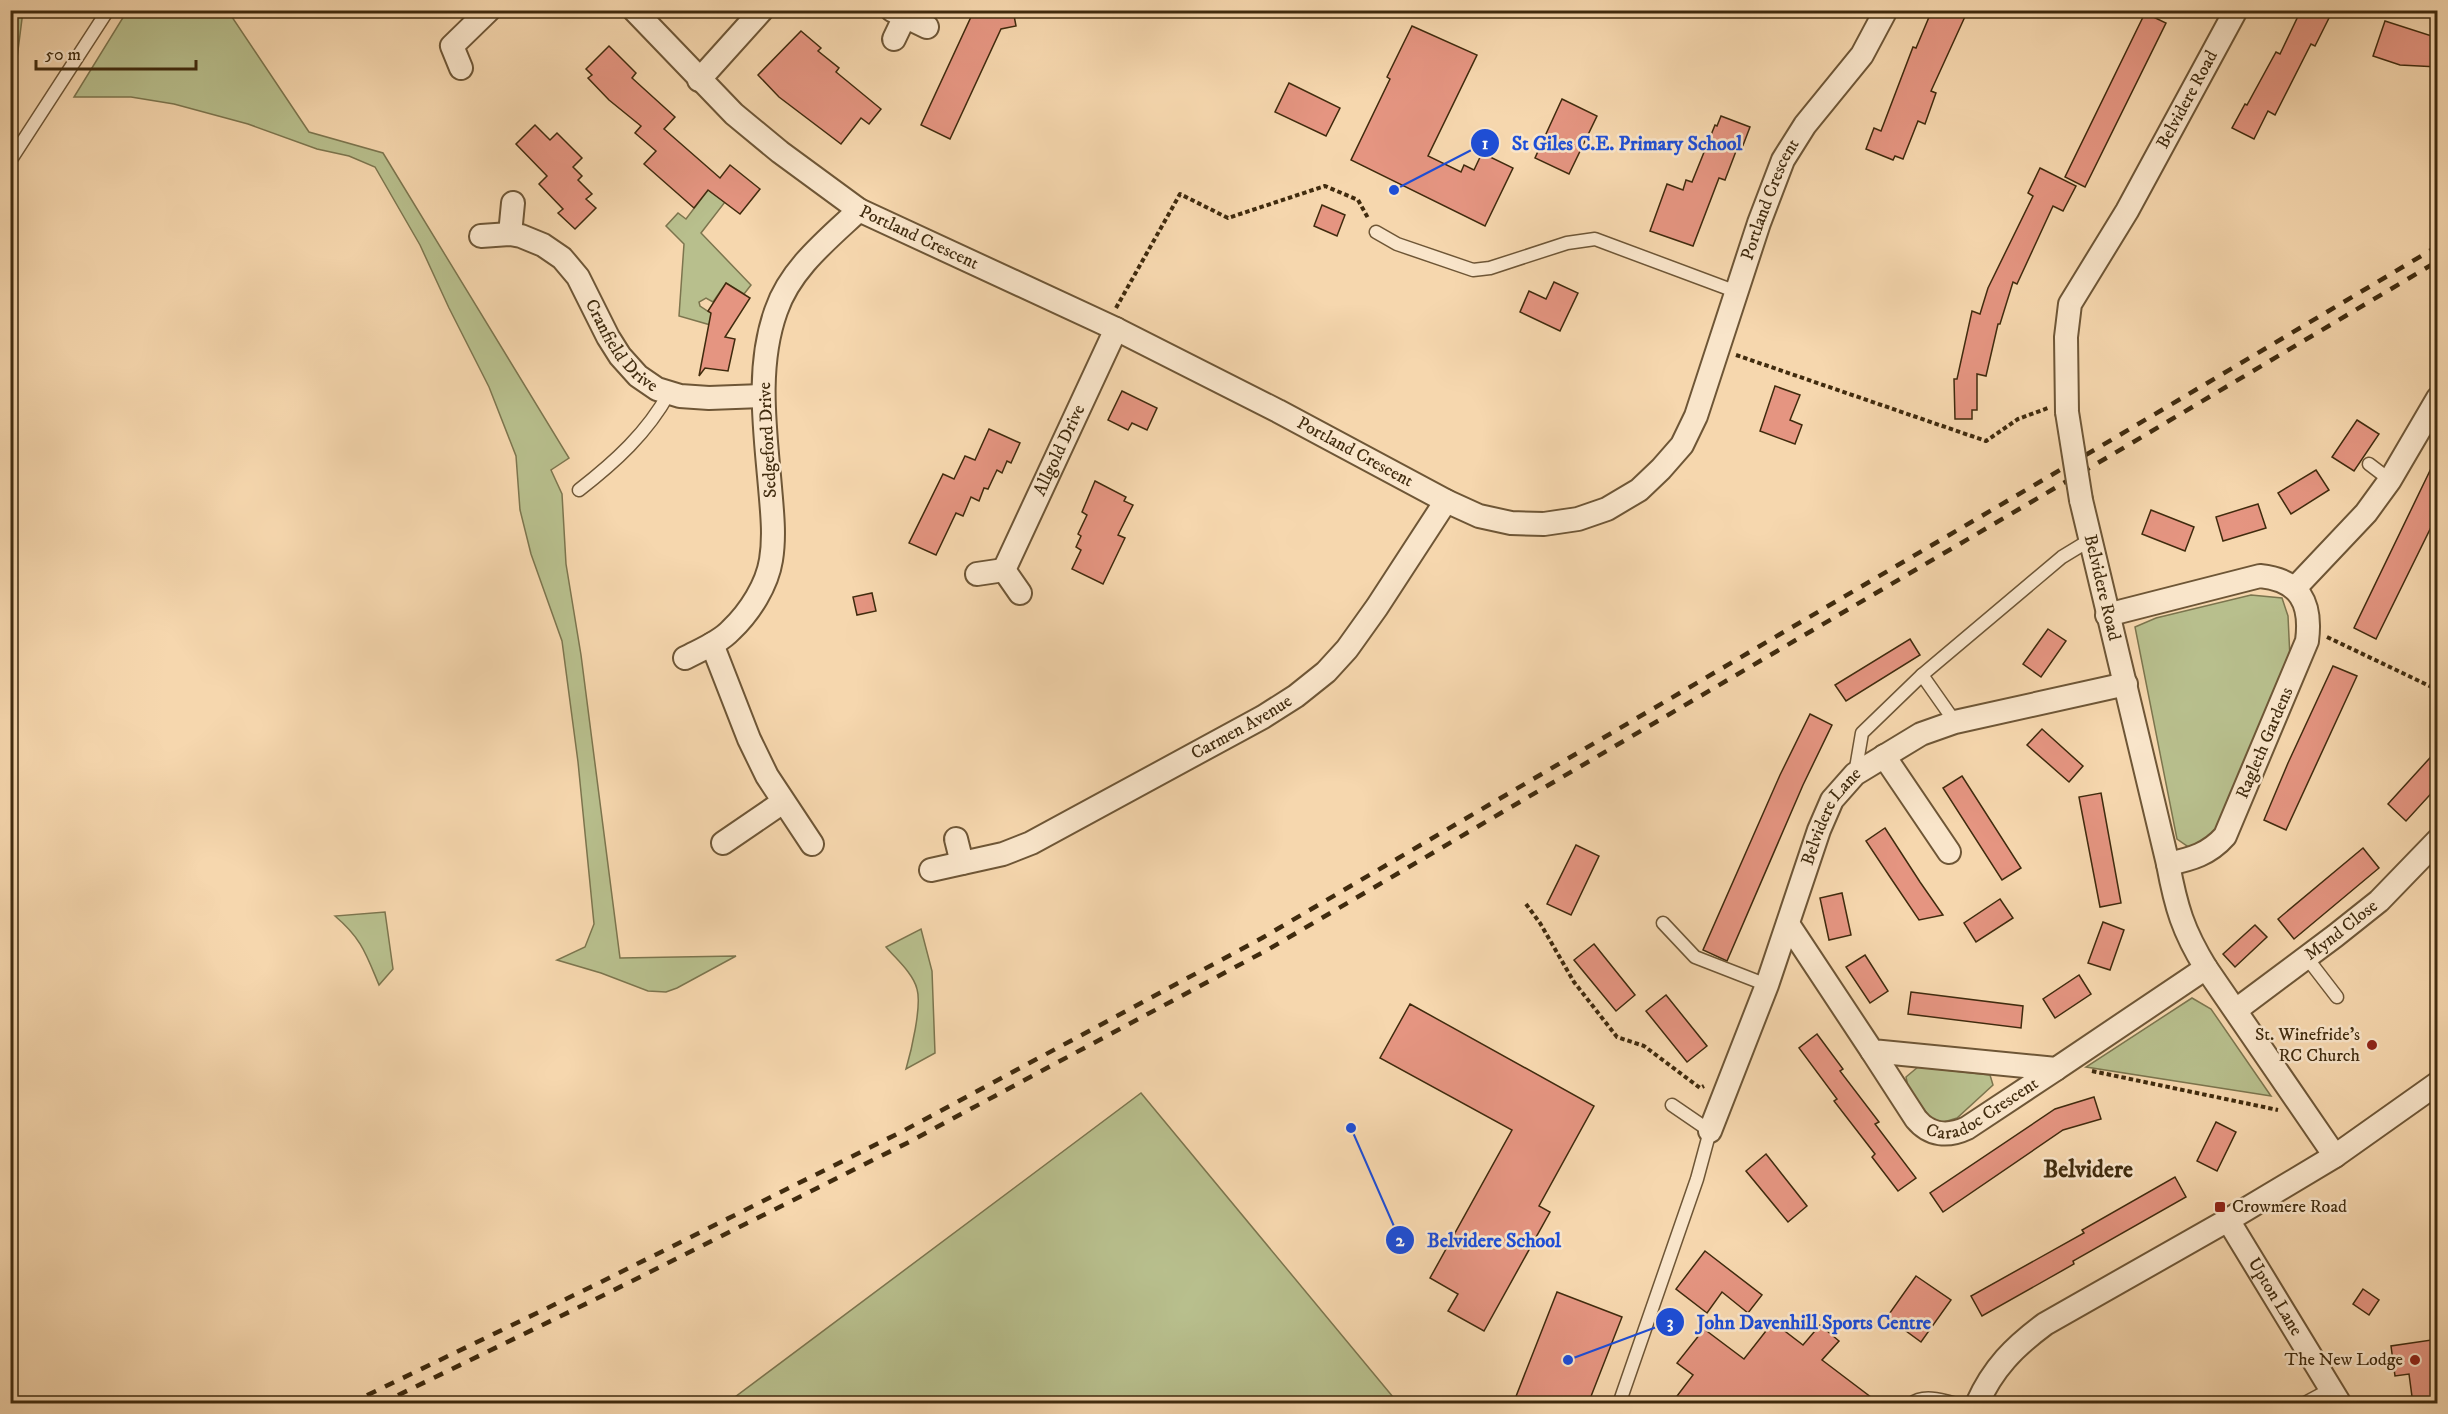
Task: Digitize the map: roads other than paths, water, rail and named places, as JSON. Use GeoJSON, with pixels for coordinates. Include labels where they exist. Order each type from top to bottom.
{"type":"FeatureCollection","features":[{"type":"Feature","properties":{"kind":"street"},"geometry":{"type":"LineString","coordinates":[[461,68],[443,42],[489,10]]}},
{"type":"Feature","properties":{"kind":"street","name":"Portland Crescent"},"geometry":{"type":"LineString","coordinates":[[634,10],[734,114],[780,152],[859,210],[1111,326],[1278,411],[1446,501],[1479,516],[1511,523],[1578,519],[1607,509],[1639,490],[1682,446],[1696,416],[1759,223],[1783,160],[1805,124],[1862,56],[1886,10]]}},
{"type":"Feature","properties":{"kind":"street"},"geometry":{"type":"LineString","coordinates":[[699,80],[762,10]]}},
{"type":"Feature","properties":{"kind":"street","name":"Belvidere Road"},"geometry":{"type":"LineString","coordinates":[[2236,10],[2127,211],[2070,304],[2066,338],[2067,407],[2081,500],[2107,615],[2126,684],[2178,915],[2190,944],[2335,1155]]}},
{"type":"Feature","properties":{"kind":"street"},"geometry":{"type":"LineString","coordinates":[[894,39],[898,14],[927,27]]}},
{"type":"Feature","properties":{"kind":"street"},"geometry":{"type":"LineString","coordinates":[[510,234],[513,202]]}},
{"type":"Feature","properties":{"kind":"street","name":"Sedgeford Drive"},"geometry":{"type":"LineString","coordinates":[[685,658],[712,645],[731,631],[761,590],[771,561],[773,532],[762,396],[768,337],[776,310],[789,284],[810,257],[859,210]]}},
{"type":"Feature","properties":{"kind":"street","name":"Cranfield Drive"},"geometry":{"type":"LineString","coordinates":[[481,236],[510,234],[543,245],[562,258],[578,277],[620,356],[638,376],[657,389],[669,393],[709,398],[762,396]]}},
{"type":"Feature","properties":{"kind":"street","name":"Allgold Drive"},"geometry":{"type":"LineString","coordinates":[[1004,570],[1111,326]]}},
{"type":"Feature","properties":{"kind":"street"},"geometry":{"type":"LineString","coordinates":[[2107,615],[2260,576],[2285,581],[2295,587],[2350,532],[2390,480],[2438,398]]}},
{"type":"Feature","properties":{"kind":"street","name":"Carmen Avenue"},"geometry":{"type":"LineString","coordinates":[[931,870],[1003,854],[1031,843],[1208,749],[1296,696],[1326,672],[1347,649],[1446,501]]}},
{"type":"Feature","properties":{"kind":"street"},"geometry":{"type":"LineString","coordinates":[[978,574],[1004,570],[1020,592]]}},
{"type":"Feature","properties":{"kind":"street","name":"Ragleth Gardens"},"geometry":{"type":"LineString","coordinates":[[2168,864],[2193,859],[2213,849],[2225,836],[2307,641],[2309,628],[2302,599],[2295,587]]}},
{"type":"Feature","properties":{"kind":"street"},"geometry":{"type":"LineString","coordinates":[[712,645],[749,739],[767,776],[812,844]]}},
{"type":"Feature","properties":{"kind":"street","name":"Belvidere Lane"},"geometry":{"type":"LineString","coordinates":[[1710,1131],[1767,985],[1819,830],[1832,800],[1855,774],[1921,734],[1955,722],[2126,684]]}},
{"type":"Feature","properties":{"kind":"street"},"geometry":{"type":"LineString","coordinates":[[1884,756],[1949,852]]}},
{"type":"Feature","properties":{"kind":"street"},"geometry":{"type":"LineString","coordinates":[[723,843],[783,802]]}},
{"type":"Feature","properties":{"kind":"street"},"geometry":{"type":"LineString","coordinates":[[956,839],[962,863]]}},
{"type":"Feature","properties":{"kind":"street","name":"Mynd Close"},"geometry":{"type":"LineString","coordinates":[[2236,1010],[2379,901],[2438,840]]}},
{"type":"Feature","properties":{"kind":"street","name":"Caradoc Crescent"},"geometry":{"type":"LineString","coordinates":[[1788,924],[1916,1119],[1923,1128],[1942,1134],[1956,1133],[1967,1128],[2206,968]]}},
{"type":"Feature","properties":{"kind":"street","name":"Caradoc Crescent"},"geometry":{"type":"LineString","coordinates":[[1872,1051],[2064,1064]]}},
{"type":"Feature","properties":{"kind":"street"},"geometry":{"type":"LineString","coordinates":[[1977,1404],[1986,1382],[2002,1362],[2018,1344],[2045,1324],[2228,1220],[2335,1155],[2438,1083]]}},
{"type":"Feature","properties":{"kind":"street","name":"Upton Lane"},"geometry":{"type":"LineString","coordinates":[[2228,1220],[2336,1396]]}},
{"type":"Feature","properties":{"kind":"lane"},"geometry":{"type":"LineString","coordinates":[[10,161],[108,10]]}},
{"type":"Feature","properties":{"kind":"lane"},"geometry":{"type":"LineString","coordinates":[[1376,232],[1397,244],[1473,270],[1490,268],[1567,243],[1595,239],[1737,292]]}},
{"type":"Feature","properties":{"kind":"lane"},"geometry":{"type":"LineString","coordinates":[[579,490],[610,465],[638,437],[656,417],[669,393]]}},
{"type":"Feature","properties":{"kind":"lane"},"geometry":{"type":"LineString","coordinates":[[2369,464],[2390,480]]}},
{"type":"Feature","properties":{"kind":"lane"},"geometry":{"type":"LineString","coordinates":[[1855,774],[1862,733],[1922,675],[2062,557],[2090,540]]}},
{"type":"Feature","properties":{"kind":"lane"},"geometry":{"type":"LineString","coordinates":[[1922,675],[1955,722]]}},
{"type":"Feature","properties":{"kind":"lane"},"geometry":{"type":"LineString","coordinates":[[1663,923],[1695,957],[1767,985]]}},
{"type":"Feature","properties":{"kind":"lane"},"geometry":{"type":"LineString","coordinates":[[2307,958],[2337,997]]}},
{"type":"Feature","properties":{"kind":"lane"},"geometry":{"type":"LineString","coordinates":[[1619,1404],[1697,1179],[1710,1131],[1672,1105]]}},
{"type":"Feature","properties":{"kind":"lane"},"geometry":{"type":"LineString","coordinates":[[2303,1404],[2336,1396]]}},
{"type":"Feature","properties":{"kind":"lane"},"geometry":{"type":"LineString","coordinates":[[1911,1404],[1924,1398],[1956,1404]]}},
{"type":"Feature","properties":{"kind":"railway"},"geometry":{"type":"LineString","coordinates":[[349,1404],[599,1283],[903,1131],[1262,938],[2438,246]]}},
{"type":"Feature","properties":{"kind":"railway"},"geometry":{"type":"LineString","coordinates":[[380,1404],[909,1142],[1269,949],[2438,261]]}},
{"type":"Feature","properties":{"kind":"place","name":"St Giles C.E. Primary School"},"geometry":{"type":"Point","coordinates":[1394,190]}},
{"type":"Feature","properties":{"kind":"place","name":"St. Winefride's RC Church"},"geometry":{"type":"Point","coordinates":[2372,1045]}},
{"type":"Feature","properties":{"kind":"place","name":"Belvidere School"},"geometry":{"type":"Point","coordinates":[1351,1128]}},
{"type":"Feature","properties":{"kind":"place","name":"Crowmere Road"},"geometry":{"type":"Point","coordinates":[2220,1207]}},
{"type":"Feature","properties":{"kind":"place","name":"John Davenhill Sports Centre"},"geometry":{"type":"Point","coordinates":[1568,1360]}},
{"type":"Feature","properties":{"kind":"place","name":"The New Lodge"},"geometry":{"type":"Point","coordinates":[2415,1360]}},
{"type":"Feature","properties":{"kind":"district","name":"Belvidere"},"geometry":{"type":"Point","coordinates":[2088,1170]}}]}
